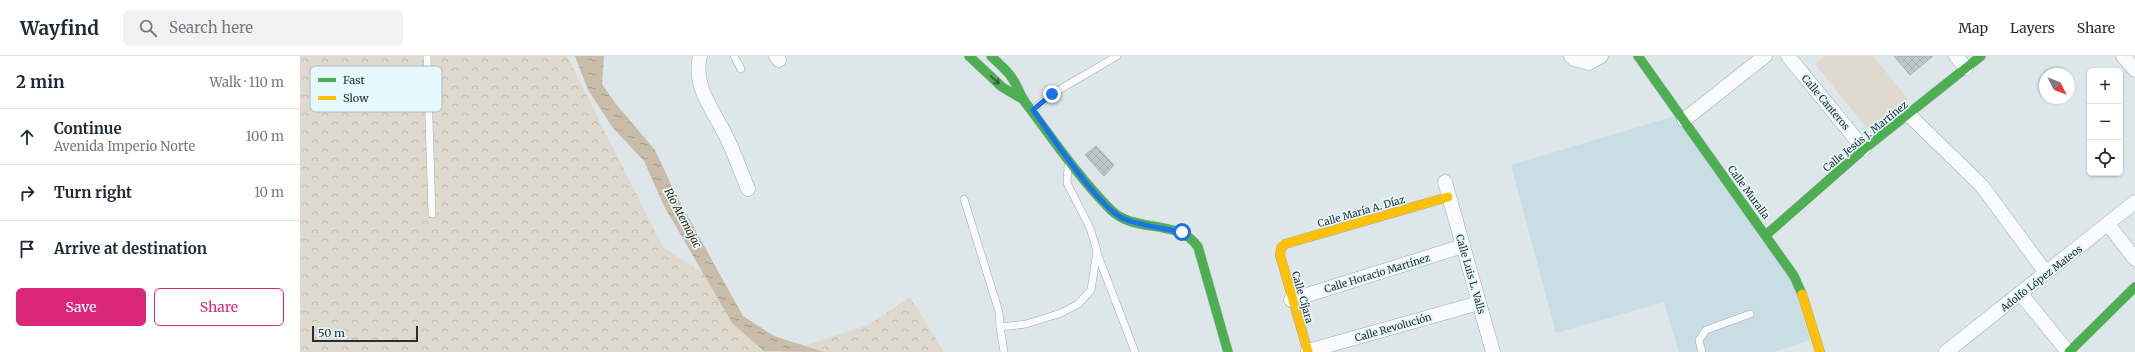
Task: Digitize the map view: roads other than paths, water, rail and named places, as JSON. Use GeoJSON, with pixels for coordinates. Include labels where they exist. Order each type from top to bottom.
{"type":"FeatureCollection","features":[{"type":"Feature","properties":{"kind":"street"},"geometry":{"type":"LineString","coordinates":[[700,56],[698,74],[704,96],[726,137],[748,189]]}},
{"type":"Feature","properties":{"kind":"street"},"geometry":{"type":"LineString","coordinates":[[969,56],[1002,87],[1024,100]]}},
{"type":"Feature","properties":{"kind":"street"},"geometry":{"type":"LineString","coordinates":[[991,56],[1012,77],[1024,100],[1101,200],[1121,217],[1131,222],[1182,232],[1192,238],[1198,247],[1228,352]]}},
{"type":"Feature","properties":{"kind":"street"},"geometry":{"type":"LineString","coordinates":[[1571,56],[1574,59],[1589,63],[1601,56]]}},
{"type":"Feature","properties":{"kind":"street","name":"Calle Muralla"},"geometry":{"type":"LineString","coordinates":[[1638,56],[1798,282],[1820,352]]}},
{"type":"Feature","properties":{"kind":"street"},"geometry":{"type":"LineString","coordinates":[[1684,120],[1765,56]]}},
{"type":"Feature","properties":{"kind":"street","name":"Calle Canteros"},"geometry":{"type":"LineString","coordinates":[[1788,56],[1864,149]]}},
{"type":"Feature","properties":{"kind":"street"},"geometry":{"type":"LineString","coordinates":[[1956,56],[1966,68]]}},
{"type":"Feature","properties":{"kind":"street","name":"Calle Jesús J. Martínez"},"geometry":{"type":"LineString","coordinates":[[1766,235],[1864,149],[1981,56]]}},
{"type":"Feature","properties":{"kind":"street"},"geometry":{"type":"LineString","coordinates":[[2123,56],[2135,70]]}},
{"type":"Feature","properties":{"kind":"street"},"geometry":{"type":"LineString","coordinates":[[1908,114],[1982,186],[2046,273]]}},
{"type":"Feature","properties":{"kind":"street","name":"Calle Luis L. Valls"},"geometry":{"type":"LineString","coordinates":[[1445,182],[1493,352]]}},
{"type":"Feature","properties":{"kind":"street","name":"Calle María A. Díaz"},"geometry":{"type":"LineString","coordinates":[[1281,248],[1285,244],[1448,197]]}},
{"type":"Feature","properties":{"kind":"street","name":"Adolfo López Mateos"},"geometry":{"type":"LineString","coordinates":[[1946,352],[2135,202]]}},
{"type":"Feature","properties":{"kind":"street"},"geometry":{"type":"LineString","coordinates":[[2108,224],[2135,259]]}},
{"type":"Feature","properties":{"kind":"street","name":"Calle Horacio Martínez"},"geometry":{"type":"LineString","coordinates":[[1291,300],[1463,246]]}},
{"type":"Feature","properties":{"kind":"street","name":"Calle Cíjara"},"geometry":{"type":"LineString","coordinates":[[1281,248],[1280,255],[1291,300],[1308,352]]}},
{"type":"Feature","properties":{"kind":"street"},"geometry":{"type":"LineString","coordinates":[[2021,294],[2068,352],[2135,287]]}},
{"type":"Feature","properties":{"kind":"street","name":"Calle Revolución"},"geometry":{"type":"LineString","coordinates":[[1308,352],[1479,303]]}},
{"type":"Feature","properties":{"kind":"lane"},"geometry":{"type":"LineString","coordinates":[[427,56],[427,66]]}},
{"type":"Feature","properties":{"kind":"lane"},"geometry":{"type":"LineString","coordinates":[[734,56],[741,68]]}},
{"type":"Feature","properties":{"kind":"lane"},"geometry":{"type":"LineString","coordinates":[[1033,110],[1052,94],[1117,56]]}},
{"type":"Feature","properties":{"kind":"lane"},"geometry":{"type":"LineString","coordinates":[[429,112],[432,214]]}},
{"type":"Feature","properties":{"kind":"lane"},"geometry":{"type":"LineString","coordinates":[[1069,160],[1067,183],[1090,228],[1097,251],[1135,352]]}},
{"type":"Feature","properties":{"kind":"lane"},"geometry":{"type":"LineString","coordinates":[[964,199],[999,312],[1004,352]]}},
{"type":"Feature","properties":{"kind":"lane"},"geometry":{"type":"LineString","coordinates":[[1000,327],[1026,324],[1054,316],[1078,304],[1091,290],[1097,251]]}},
{"type":"Feature","properties":{"kind":"lane"},"geometry":{"type":"LineString","coordinates":[[1702,352],[1699,340],[1706,330],[1750,314]]}},
{"type":"Feature","properties":{"kind":"water","name":"Río Atemajac"},"geometry":{"type":"Polygon","coordinates":[[[575,56],[604,56],[602,84],[616,104],[655,150],[676,195],[743,316],[774,336],[824,352],[764,351],[732,323],[664,206],[644,161],[613,128],[588,90],[575,56]]]}}]}
